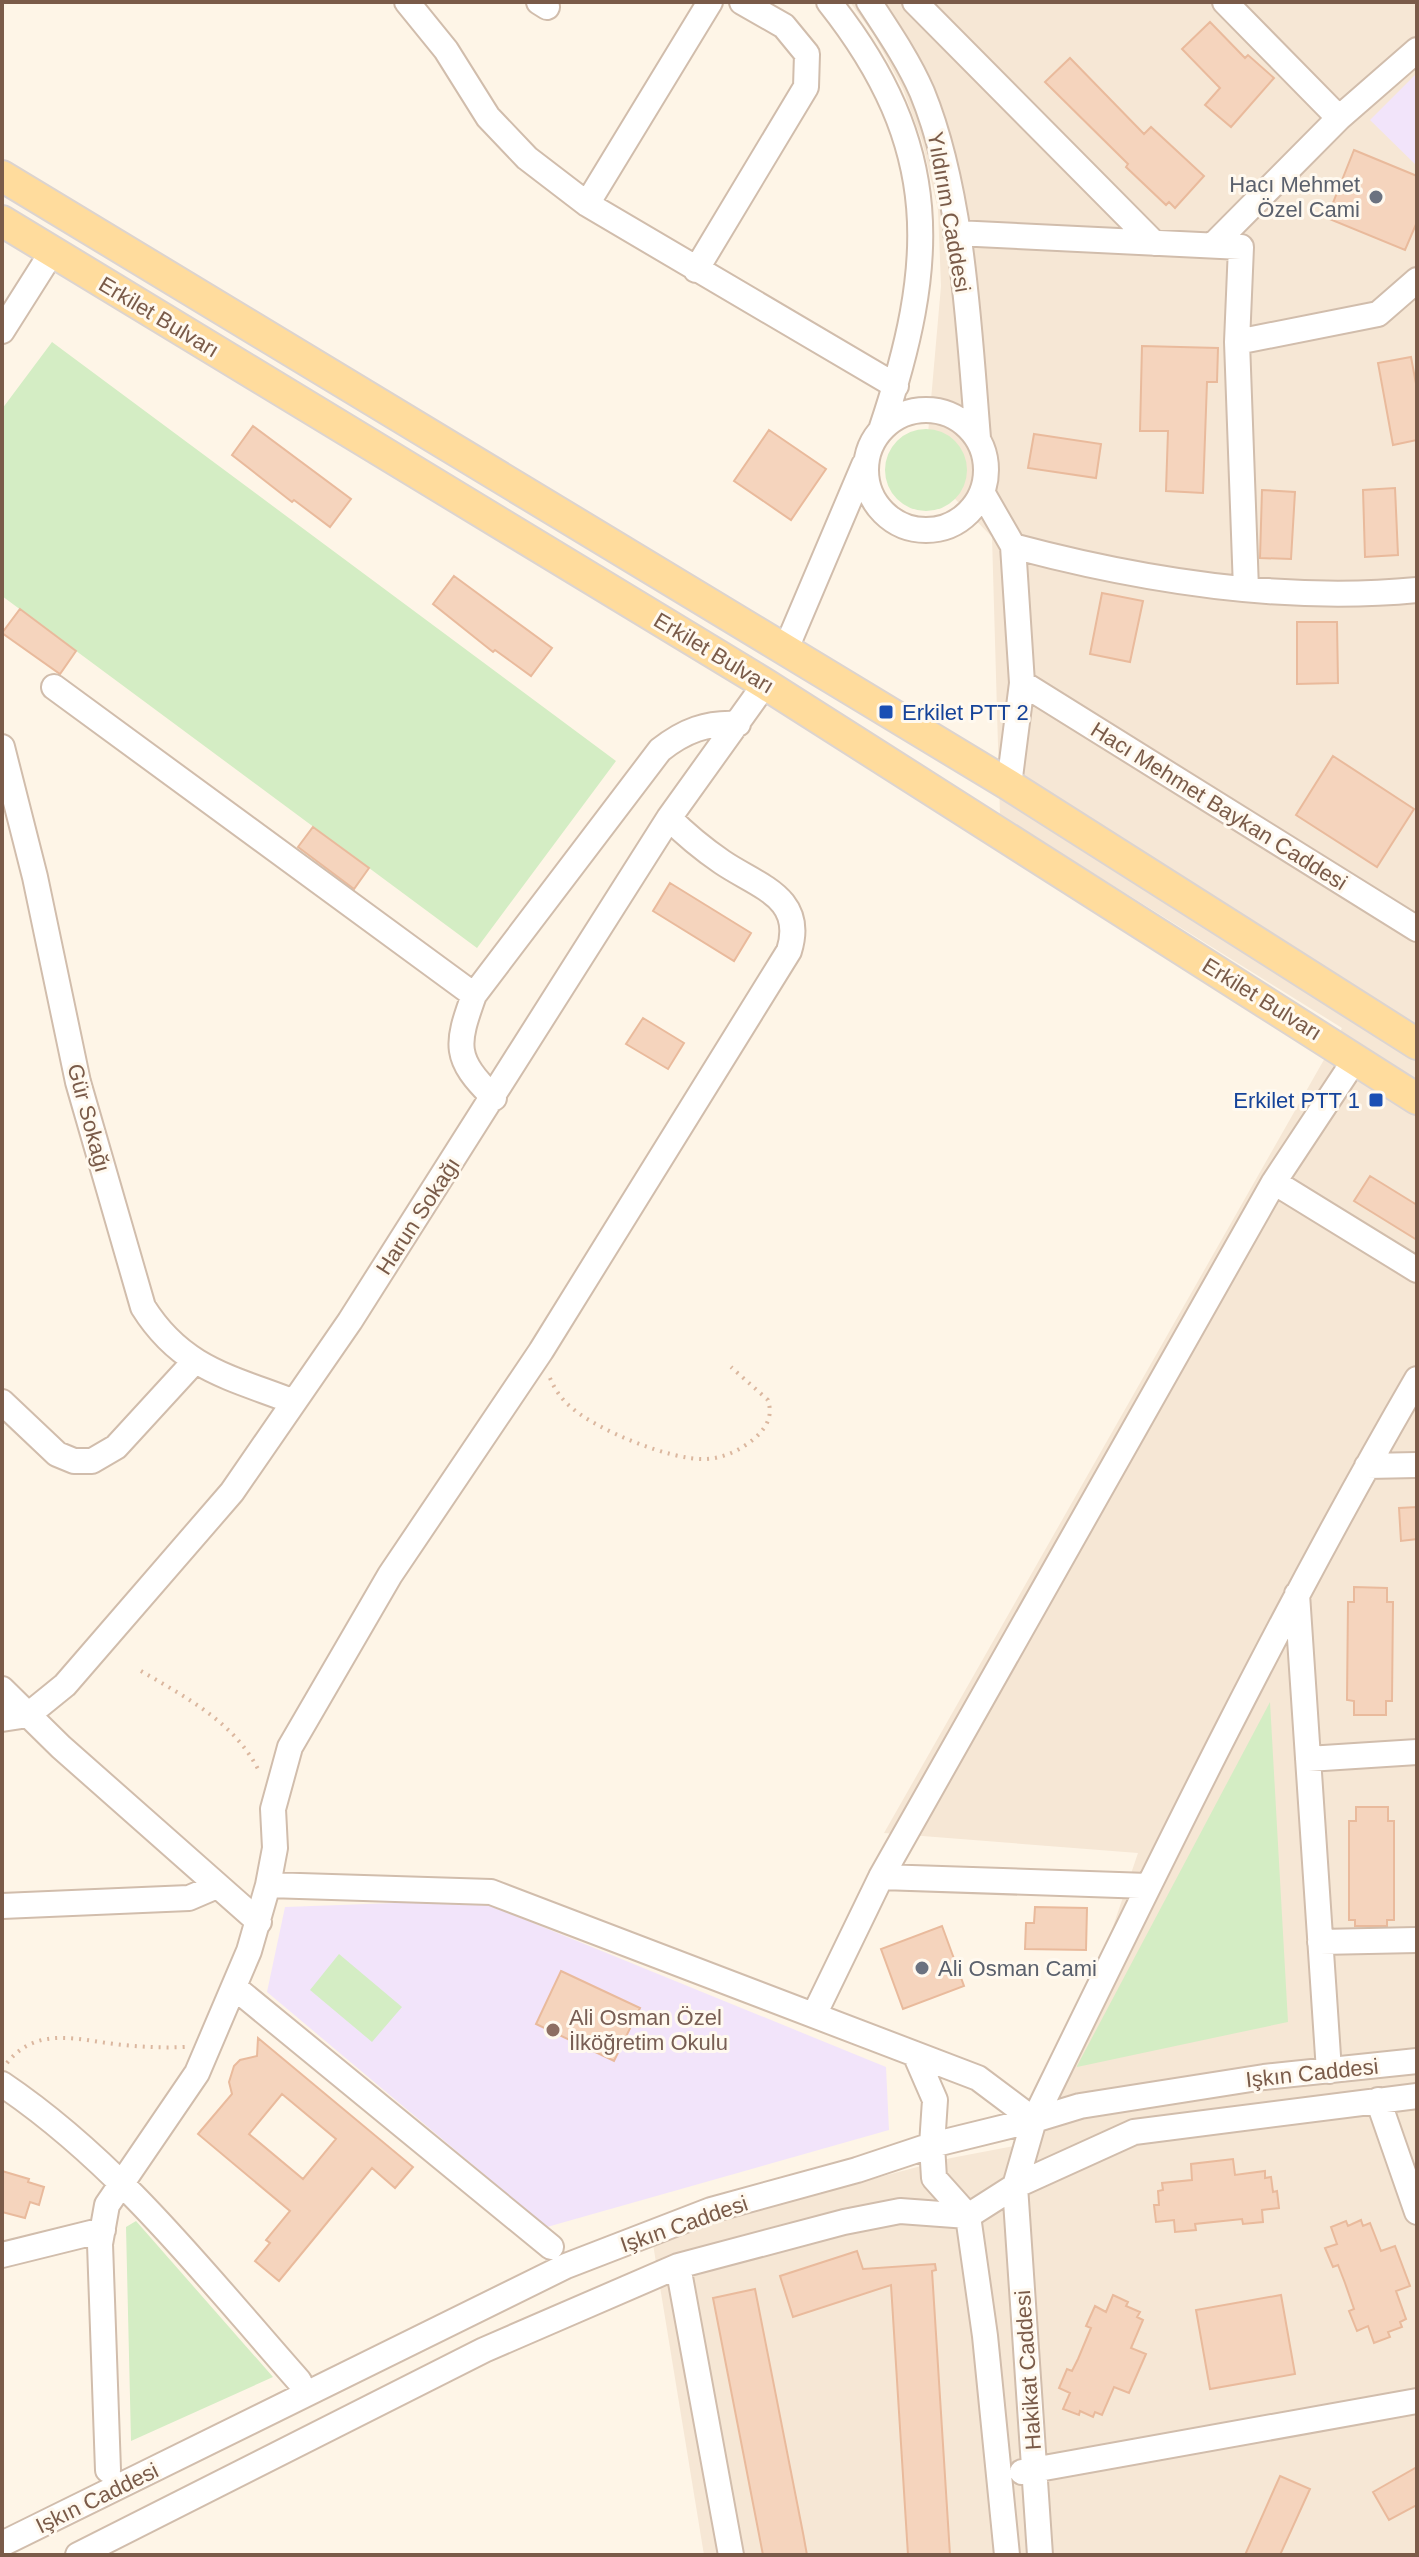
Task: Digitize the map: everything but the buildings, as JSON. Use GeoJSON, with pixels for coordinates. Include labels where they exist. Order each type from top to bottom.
{"type":"FeatureCollection","features":[{"type":"Feature","properties":{"kind":"main road","name":"Erkilet Bulvarı"},"geometry":{"type":"LineString","coordinates":[[2,176],[1009,785],[1417,1044]]}},
{"type":"Feature","properties":{"kind":"main road","name":"Erkilet Bulvarı"},"geometry":{"type":"LineString","coordinates":[[2,221],[765,684],[1417,1099]]}},
{"type":"Feature","properties":{"kind":"main road"},"geometry":{"type":"LineString","coordinates":[[765,684],[785,651]]}},
{"type":"Feature","properties":{"kind":"main road"},"geometry":{"type":"LineString","coordinates":[[986,825],[1009,785]]}},
{"type":"Feature","properties":{"kind":"street"},"geometry":{"type":"LineString","coordinates":[[407,2],[446,50],[477,102],[500,132],[527,158],[587,204],[896,386]]}},
{"type":"Feature","properties":{"kind":"street"},"geometry":{"type":"LineString","coordinates":[[587,204],[710,2]]}},
{"type":"Feature","properties":{"kind":"street"},"geometry":{"type":"LineString","coordinates":[[696,270],[806,87],[807,54],[784,26],[742,2]]}},
{"type":"Feature","properties":{"kind":"street","name":"Yıldırım Caddesi"},"geometry":{"type":"LineString","coordinates":[[829,2],[860,43],[883,84],[905,139],[917,183],[921,221],[917,285],[896,386],[881,430]]}},
{"type":"Feature","properties":{"kind":"street","name":"Yıldırım Caddesi"},"geometry":{"type":"LineString","coordinates":[[869,2],[921,90],[938,142],[956,233],[978,438]]}},
{"type":"Feature","properties":{"kind":"street"},"geometry":{"type":"LineString","coordinates":[[915,2],[1154,243]]}},
{"type":"Feature","properties":{"kind":"street"},"geometry":{"type":"LineString","coordinates":[[1225,2],[1339,118]]}},
{"type":"Feature","properties":{"kind":"street"},"geometry":{"type":"LineString","coordinates":[[1213,245],[1339,118],[1417,50]]}},
{"type":"Feature","properties":{"kind":"street"},"geometry":{"type":"LineString","coordinates":[[956,233],[1241,247],[1237,342],[1246,589]]}},
{"type":"Feature","properties":{"kind":"street"},"geometry":{"type":"LineString","coordinates":[[2,331],[52,252]]}},
{"type":"Feature","properties":{"kind":"street"},"geometry":{"type":"LineString","coordinates":[[1237,342],[1378,314],[1417,280]]}},
{"type":"Feature","properties":{"kind":"street"},"geometry":{"type":"LineString","coordinates":[[785,651],[872,444],[881,430],[900,415],[915,410],[931,409],[954,416],[968,425],[978,438],[986,460],[987,476],[982,492],[969,512],[949,526],[934,530],[910,528],[895,522],[877,505],[867,483],[867,459]]}},
{"type":"Feature","properties":{"kind":"street"},"geometry":{"type":"LineString","coordinates":[[982,492],[1013,546],[1022,683],[1009,785]]}},
{"type":"Feature","properties":{"kind":"street"},"geometry":{"type":"LineString","coordinates":[[1013,546],[1133,574],[1246,589],[1326,594],[1417,590]]}},
{"type":"Feature","properties":{"kind":"street","name":"Hacı Mehmet Baykan Caddesi"},"geometry":{"type":"LineString","coordinates":[[1022,683],[1417,929]]}},
{"type":"Feature","properties":{"kind":"street","name":"Harun Sokağı"},"geometry":{"type":"LineString","coordinates":[[28,1715],[83,1666],[232,1492],[350,1321],[669,818],[765,684]]}},
{"type":"Feature","properties":{"kind":"street"},"geometry":{"type":"LineString","coordinates":[[54,687],[474,995]]}},
{"type":"Feature","properties":{"kind":"street"},"geometry":{"type":"LineString","coordinates":[[494,1098],[469,1072],[460,1046],[474,995],[660,750],[692,729],[738,724]]}},
{"type":"Feature","properties":{"kind":"street","name":"Gür Sokağı"},"geometry":{"type":"LineString","coordinates":[[2,747],[35,877],[78,1082],[143,1307],[163,1336],[194,1362],[234,1382],[294,1402]]}},
{"type":"Feature","properties":{"kind":"street"},"geometry":{"type":"LineString","coordinates":[[108,2470],[100,2244],[107,2205],[197,2073],[234,1987],[259,1922],[268,1885],[275,1848],[273,1809],[290,1747],[390,1575],[541,1351],[781,964],[792,941],[792,920],[777,896],[721,862],[669,818]]}},
{"type":"Feature","properties":{"kind":"street"},"geometry":{"type":"LineString","coordinates":[[814,2015],[881,1877],[1274,1182],[1356,1058]]}},
{"type":"Feature","properties":{"kind":"street"},"geometry":{"type":"LineString","coordinates":[[1274,1182],[1417,1270]]}},
{"type":"Feature","properties":{"kind":"street"},"geometry":{"type":"LineString","coordinates":[[2,1402],[57,1454],[74,1461],[92,1461],[116,1447],[194,1362]]}},
{"type":"Feature","properties":{"kind":"street","name":"Hakikat Caddesi"},"geometry":{"type":"LineString","coordinates":[[1040,2555],[1015,2186],[1034,2120],[1148,1886],[1297,1593],[1417,1379]]}},
{"type":"Feature","properties":{"kind":"street"},"geometry":{"type":"LineString","coordinates":[[1367,1466],[1417,1465]]}},
{"type":"Feature","properties":{"kind":"street"},"geometry":{"type":"LineString","coordinates":[[1297,1593],[1329,2071]]}},
{"type":"Feature","properties":{"kind":"street"},"geometry":{"type":"LineString","coordinates":[[2,1689],[259,1922]]}},
{"type":"Feature","properties":{"kind":"street"},"geometry":{"type":"LineString","coordinates":[[2,1719],[28,1715]]}},
{"type":"Feature","properties":{"kind":"street"},"geometry":{"type":"LineString","coordinates":[[1308,1759],[1417,1752]]}},
{"type":"Feature","properties":{"kind":"street"},"geometry":{"type":"LineString","coordinates":[[881,1877],[1148,1886]]}},
{"type":"Feature","properties":{"kind":"street"},"geometry":{"type":"LineString","coordinates":[[268,1885],[491,1892],[978,2078],[1034,2120]]}},
{"type":"Feature","properties":{"kind":"street"},"geometry":{"type":"LineString","coordinates":[[2,1906],[189,1898],[217,1886]]}},
{"type":"Feature","properties":{"kind":"street"},"geometry":{"type":"LineString","coordinates":[[1320,1942],[1417,1940]]}},
{"type":"Feature","properties":{"kind":"street"},"geometry":{"type":"LineString","coordinates":[[234,1987],[551,2247]]}},
{"type":"Feature","properties":{"kind":"street"},"geometry":{"type":"LineString","coordinates":[[915,2054],[935,2100],[932,2145],[934,2178],[968,2216]]}},
{"type":"Feature","properties":{"kind":"street","name":"Işkın Caddesi"},"geometry":{"type":"LineString","coordinates":[[2,2544],[566,2266],[711,2210],[857,2170],[932,2145],[1080,2106],[1264,2077],[1417,2061]]}},
{"type":"Feature","properties":{"kind":"street"},"geometry":{"type":"LineString","coordinates":[[2,2084],[61,2126],[124,2184],[299,2381]]}},
{"type":"Feature","properties":{"kind":"street","name":"Işkın Caddesi"},"geometry":{"type":"LineString","coordinates":[[78,2555],[484,2350],[678,2266],[844,2222],[900,2211],[968,2216],[1015,2186],[1134,2132],[1417,2096]]}},
{"type":"Feature","properties":{"kind":"street"},"geometry":{"type":"LineString","coordinates":[[1378,2100],[1417,2212]]}},
{"type":"Feature","properties":{"kind":"street","name":"Hakikat Caddesi"},"geometry":{"type":"LineString","coordinates":[[968,2216],[985,2336],[1007,2555]]}},
{"type":"Feature","properties":{"kind":"street"},"geometry":{"type":"LineString","coordinates":[[2,2255],[103,2230]]}},
{"type":"Feature","properties":{"kind":"street"},"geometry":{"type":"LineString","coordinates":[[678,2266],[731,2555]]}},
{"type":"Feature","properties":{"kind":"street"},"geometry":{"type":"LineString","coordinates":[[1000,2476],[1417,2401]]}},
{"type":"Feature","properties":{"kind":"path"},"geometry":{"type":"LineString","coordinates":[[541,1351],[557,1392],[573,1410],[639,1444],[693,1459],[727,1455],[749,1443],[767,1423],[768,1400],[731,1367]]}},
{"type":"Feature","properties":{"kind":"path"},"geometry":{"type":"LineString","coordinates":[[141,1671],[203,1709],[235,1735],[259,1769],[273,1809]]}},
{"type":"Feature","properties":{"kind":"path"},"geometry":{"type":"LineString","coordinates":[[2,2070],[22,2048],[54,2037],[137,2046],[208,2047]]}},
{"type":"Feature","properties":{"kind":"shaded area"},"geometry":{"type":"Polygon","coordinates":[[[850,2],[1417,2],[1417,2555],[704,2555],[652,2238],[951,2158],[1040,2141],[1138,1853],[884,1833],[1342,1028],[1000,815],[992,537],[925,468],[941,286],[938,210],[922,141],[903,89],[874,35],[850,2]]]}},
{"type":"Feature","properties":{"kind":"shaded area"},"geometry":{"type":"Polygon","coordinates":[[[1417,73],[1417,166],[1370,120],[1417,73]]]}},
{"type":"Feature","properties":{"kind":"shaded area","name":"Ali Osman Özel İlköğretim Okulu"},"geometry":{"type":"Polygon","coordinates":[[[477,1900],[886,2067],[889,2130],[547,2227],[267,1992],[285,1907],[477,1900]]]}},
{"type":"Feature","properties":{"kind":"green space"},"geometry":{"type":"Polygon","coordinates":[[[52,342],[616,761],[477,948],[2,596],[2,409],[52,342]]]}},
{"type":"Feature","properties":{"kind":"green space"},"geometry":{"type":"Polygon","coordinates":[[[918,429],[934,429],[949,436],[960,447],[967,470],[964,486],[955,499],[934,511],[918,511],[903,504],[892,493],[885,478],[885,462],[892,447],[903,436],[918,429]]]}},
{"type":"Feature","properties":{"kind":"green space"},"geometry":{"type":"Polygon","coordinates":[[[1270,1702],[1288,2022],[1077,2067],[1077,2066],[1270,1702]]]}},
{"type":"Feature","properties":{"kind":"green space"},"geometry":{"type":"Polygon","coordinates":[[[339,1954],[402,2007],[372,2042],[310,1990],[339,1954]]]}},
{"type":"Feature","properties":{"kind":"green space"},"geometry":{"type":"Polygon","coordinates":[[[136,2221],[273,2377],[131,2441],[126,2227],[136,2221]]]}},
{"type":"Feature","properties":{"kind":"place","name":"Hacı Mehmet Özel Cami"},"geometry":{"type":"Point","coordinates":[1376,197]}},
{"type":"Feature","properties":{"kind":"place","name":"Erkilet PTT 2"},"geometry":{"type":"Point","coordinates":[886,712]}},
{"type":"Feature","properties":{"kind":"place","name":"Erkilet PTT 1"},"geometry":{"type":"Point","coordinates":[1376,1100]}},
{"type":"Feature","properties":{"kind":"place","name":"Ali Osman Cami"},"geometry":{"type":"Point","coordinates":[922,1968]}},
{"type":"Feature","properties":{"kind":"place","name":"Ali Osman Özel İlköğretim Okulu"},"geometry":{"type":"Point","coordinates":[553,2030]}}]}
